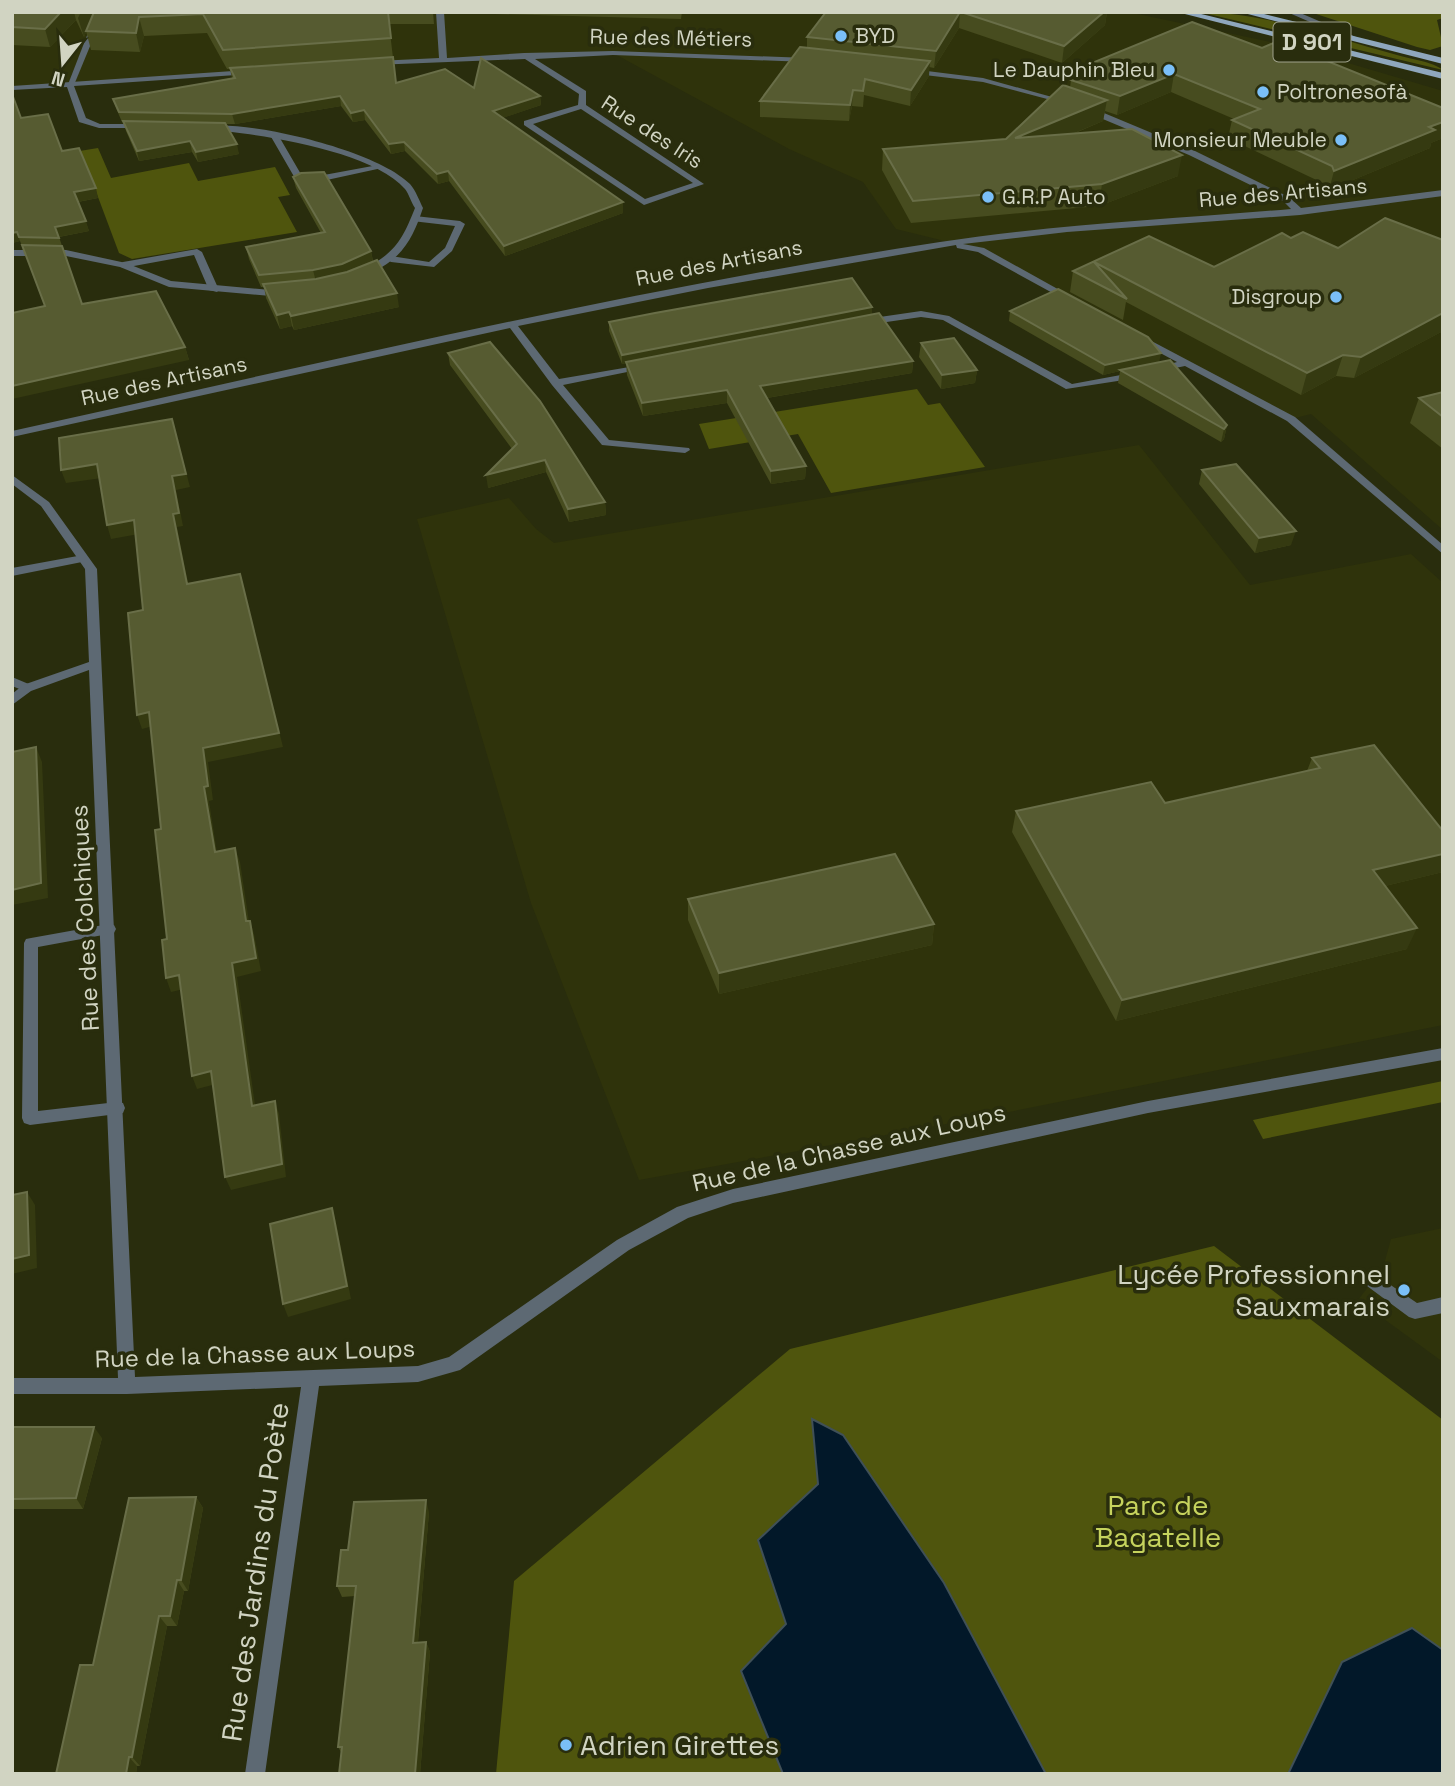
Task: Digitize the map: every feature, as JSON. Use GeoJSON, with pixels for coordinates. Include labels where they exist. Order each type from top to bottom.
{"type":"FeatureCollection","features":[{"type":"Feature","properties":{"kind":"main road","name":"D 901"},"geometry":{"type":"LineString","coordinates":[[1181,12],[1443,76]]}},
{"type":"Feature","properties":{"kind":"main road","name":"D 901"},"geometry":{"type":"LineString","coordinates":[[1244,12],[1443,61]]}},
{"type":"Feature","properties":{"kind":"street"},"geometry":{"type":"LineString","coordinates":[[440,12],[443,58]]}},
{"type":"Feature","properties":{"kind":"street"},"geometry":{"type":"LineString","coordinates":[[1291,12],[1352,37]]}},
{"type":"Feature","properties":{"kind":"street"},"geometry":{"type":"LineString","coordinates":[[98,18],[76,65],[70,85],[82,120],[99,126],[159,126]]}},
{"type":"Feature","properties":{"kind":"street","name":"Rue des Métiers"},"geometry":{"type":"LineString","coordinates":[[360,64],[523,54],[613,53],[819,61]]}},
{"type":"Feature","properties":{"kind":"street","name":"Rue des Iris"},"geometry":{"type":"LineString","coordinates":[[523,54],[583,93],[582,106]]}},
{"type":"Feature","properties":{"kind":"street"},"geometry":{"type":"LineString","coordinates":[[906,70],[983,80],[1111,117],[1286,199],[1300,212]]}},
{"type":"Feature","properties":{"kind":"street"},"geometry":{"type":"LineString","coordinates":[[12,88],[263,71]]}},
{"type":"Feature","properties":{"kind":"street","name":"Rue des Iris"},"geometry":{"type":"LineString","coordinates":[[582,106],[700,184],[643,202],[527,123],[582,106]]}},
{"type":"Feature","properties":{"kind":"street"},"geometry":{"type":"LineString","coordinates":[[207,127],[274,135],[327,147],[378,168],[407,186],[419,208],[408,238],[391,259],[350,279]]}},
{"type":"Feature","properties":{"kind":"street"},"geometry":{"type":"LineString","coordinates":[[274,135],[299,178],[313,180],[378,168]]}},
{"type":"Feature","properties":{"kind":"street","name":"Rue des Artisans"},"geometry":{"type":"LineString","coordinates":[[12,435],[512,324],[716,283],[946,243],[1019,234],[1300,212],[1443,193]]}},
{"type":"Feature","properties":{"kind":"street"},"geometry":{"type":"LineString","coordinates":[[391,259],[431,265],[449,249],[460,224],[415,219]]}},
{"type":"Feature","properties":{"kind":"street"},"geometry":{"type":"LineString","coordinates":[[946,243],[981,250],[1081,306]]}},
{"type":"Feature","properties":{"kind":"street"},"geometry":{"type":"LineString","coordinates":[[123,265],[197,252],[214,290]]}},
{"type":"Feature","properties":{"kind":"street"},"geometry":{"type":"LineString","coordinates":[[12,253],[66,253],[123,265],[169,284],[214,290],[293,292]]}},
{"type":"Feature","properties":{"kind":"street"},"geometry":{"type":"LineString","coordinates":[[848,326],[901,315],[921,314],[946,318],[1070,387],[1186,363]]}},
{"type":"Feature","properties":{"kind":"street"},"geometry":{"type":"LineString","coordinates":[[512,324],[606,443],[685,450]]}},
{"type":"Feature","properties":{"kind":"street"},"geometry":{"type":"LineString","coordinates":[[1127,331],[1291,419],[1443,551]]}},
{"type":"Feature","properties":{"kind":"street"},"geometry":{"type":"LineString","coordinates":[[556,383],[649,365]]}},
{"type":"Feature","properties":{"kind":"street","name":"Rue des Colchiques"},"geometry":{"type":"LineString","coordinates":[[12,478],[45,504],[91,569],[117,1108],[127,1386]]}},
{"type":"Feature","properties":{"kind":"street"},"geometry":{"type":"LineString","coordinates":[[12,572],[83,559]]}},
{"type":"Feature","properties":{"kind":"street"},"geometry":{"type":"LineString","coordinates":[[12,701],[27,688],[95,664]]}},
{"type":"Feature","properties":{"kind":"street"},"geometry":{"type":"LineString","coordinates":[[12,681],[27,688]]}},
{"type":"Feature","properties":{"kind":"street"},"geometry":{"type":"LineString","coordinates":[[109,929],[30,943],[30,1118],[117,1108]]}},
{"type":"Feature","properties":{"kind":"street","name":"Rue de la Chasse aux Loups"},"geometry":{"type":"LineString","coordinates":[[12,1386],[127,1386],[418,1374],[454,1364],[623,1245],[683,1212],[733,1196],[1149,1107],[1443,1054]]}},
{"type":"Feature","properties":{"kind":"street"},"geometry":{"type":"LineString","coordinates":[[1373,1281],[1415,1311],[1443,1305]]}},
{"type":"Feature","properties":{"kind":"street","name":"Rue des Jardins du Poète"},"geometry":{"type":"LineString","coordinates":[[255,1774],[311,1378]]}},
{"type":"Feature","properties":{"kind":"shaded area"},"geometry":{"type":"Polygon","coordinates":[[[12,12],[1128,12],[1294,47],[1443,91],[1443,530],[1311,414],[1291,419],[981,250],[896,229],[863,182],[789,149],[613,53],[443,58],[12,88],[12,12]]]}},
{"type":"Feature","properties":{"kind":"shaded area"},"geometry":{"type":"Polygon","coordinates":[[[1139,445],[1250,585],[1411,554],[1443,583],[1443,1025],[979,1118],[639,1180],[531,903],[417,519],[509,498],[536,529],[554,543],[1139,445]]]}},
{"type":"Feature","properties":{"kind":"shaded area","name":"Lycée Professionnel Sauxmarais"},"geometry":{"type":"Polygon","coordinates":[[[1443,1228],[1443,1362],[1358,1300],[1383,1268],[1391,1239],[1443,1228]]]}},
{"type":"Feature","properties":{"kind":"green space"},"geometry":{"type":"Polygon","coordinates":[[[1200,12],[1248,16],[1299,27],[1428,63],[1443,70],[1200,12]]]}},
{"type":"Feature","properties":{"kind":"green space"},"geometry":{"type":"Polygon","coordinates":[[[1310,12],[1443,12],[1443,18],[1437,20],[1443,46],[1430,50],[1417,47],[1310,12]]]}},
{"type":"Feature","properties":{"kind":"green space"},"geometry":{"type":"Polygon","coordinates":[[[98,148],[111,178],[189,163],[198,181],[275,167],[290,195],[278,197],[297,232],[132,259],[119,253],[95,189],[12,162],[98,148]]]}},
{"type":"Feature","properties":{"kind":"green space"},"geometry":{"type":"Polygon","coordinates":[[[917,389],[928,405],[940,403],[985,467],[831,493],[798,434],[709,449],[699,424],[917,389]]]}},
{"type":"Feature","properties":{"kind":"green space"},"geometry":{"type":"Polygon","coordinates":[[[1443,1081],[1443,1102],[1263,1139],[1253,1120],[1443,1081]]]}},
{"type":"Feature","properties":{"kind":"green space","name":"Parc de Bagatelle"},"geometry":{"type":"Polygon","coordinates":[[[1214,1246],[1443,1420],[1443,1774],[496,1774],[514,1581],[790,1349],[1214,1246]]]}},
{"type":"Feature","properties":{"kind":"water"},"geometry":{"type":"Polygon","coordinates":[[[812,1419],[843,1435],[944,1583],[1046,1774],[783,1774],[741,1671],[786,1624],[758,1540],[818,1484],[812,1419]]]}},
{"type":"Feature","properties":{"kind":"water"},"geometry":{"type":"Polygon","coordinates":[[[1412,1628],[1443,1650],[1443,1774],[1288,1774],[1342,1662],[1412,1628]]]}},
{"type":"Feature","properties":{"kind":"building"},"geometry":{"type":"Polygon","coordinates":[[[12,12],[61,12],[45,29],[12,27],[12,12]]]}},
{"type":"Feature","properties":{"kind":"building"},"geometry":{"type":"Polygon","coordinates":[[[94,12],[388,12],[391,38],[223,50],[203,14],[139,17],[136,33],[86,31],[94,12]]]}},
{"type":"Feature","properties":{"kind":"building"},"geometry":{"type":"Polygon","coordinates":[[[826,12],[960,12],[936,51],[807,37],[826,12]]]}},
{"type":"Feature","properties":{"kind":"building"},"geometry":{"type":"Polygon","coordinates":[[[961,12],[1104,12],[1064,46],[961,12]]]}},
{"type":"Feature","properties":{"kind":"building"},"geometry":{"type":"Polygon","coordinates":[[[1192,22],[1262,48],[1278,41],[1443,108],[1443,122],[1429,127],[1435,130],[1334,171],[1332,166],[1232,120],[1260,109],[1174,74],[1120,96],[1071,80],[1087,65],[1192,22]]]}},
{"type":"Feature","properties":{"kind":"building"},"geometry":{"type":"Polygon","coordinates":[[[800,47],[930,61],[911,90],[865,79],[863,91],[853,90],[850,105],[760,101],[800,47]]]}},
{"type":"Feature","properties":{"kind":"building"},"geometry":{"type":"Polygon","coordinates":[[[393,57],[396,83],[445,69],[474,88],[481,58],[540,96],[493,111],[623,202],[504,246],[448,171],[437,174],[404,142],[389,144],[364,110],[351,113],[340,96],[232,114],[119,112],[113,99],[235,78],[230,68],[393,57]]]}},
{"type":"Feature","properties":{"kind":"building"},"geometry":{"type":"Polygon","coordinates":[[[1063,85],[1107,100],[1015,138],[1132,129],[1182,155],[1102,184],[913,201],[883,149],[1006,139],[1063,85]]]}},
{"type":"Feature","properties":{"kind":"building"},"geometry":{"type":"Polygon","coordinates":[[[12,94],[21,118],[48,114],[62,151],[79,148],[96,188],[74,192],[86,221],[55,227],[59,238],[19,237],[17,232],[12,233],[12,94]]]}},
{"type":"Feature","properties":{"kind":"building"},"geometry":{"type":"Polygon","coordinates":[[[123,121],[225,123],[237,144],[196,152],[190,141],[137,151],[123,121]]]}},
{"type":"Feature","properties":{"kind":"building"},"geometry":{"type":"Polygon","coordinates":[[[324,172],[371,251],[342,264],[313,270],[259,275],[246,247],[325,232],[293,177],[301,173],[324,172]]]}},
{"type":"Feature","properties":{"kind":"building"},"geometry":{"type":"Polygon","coordinates":[[[1385,218],[1443,240],[1443,313],[1361,357],[1343,355],[1307,373],[1094,262],[1127,299],[1073,271],[1149,236],[1214,267],[1282,233],[1291,238],[1303,232],[1338,248],[1385,218]]]}},
{"type":"Feature","properties":{"kind":"building"},"geometry":{"type":"Polygon","coordinates":[[[22,245],[62,246],[82,304],[156,291],[185,347],[12,386],[12,313],[45,306],[22,245]]]}},
{"type":"Feature","properties":{"kind":"building"},"geometry":{"type":"Polygon","coordinates":[[[377,260],[397,293],[291,316],[289,312],[277,315],[263,284],[316,279],[347,272],[377,260]]]}},
{"type":"Feature","properties":{"kind":"building"},"geometry":{"type":"Polygon","coordinates":[[[852,278],[872,307],[622,355],[609,322],[655,313],[852,278]]]}},
{"type":"Feature","properties":{"kind":"building"},"geometry":{"type":"Polygon","coordinates":[[[1058,289],[1148,337],[1161,353],[1105,365],[1010,311],[1058,289]]]}},
{"type":"Feature","properties":{"kind":"building"},"geometry":{"type":"Polygon","coordinates":[[[879,313],[913,361],[760,386],[806,466],[771,471],[727,390],[642,403],[626,362],[879,313]]]}},
{"type":"Feature","properties":{"kind":"building"},"geometry":{"type":"Polygon","coordinates":[[[954,338],[977,370],[942,375],[921,343],[954,338]]]}},
{"type":"Feature","properties":{"kind":"building"},"geometry":{"type":"Polygon","coordinates":[[[490,342],[540,401],[605,502],[568,509],[545,460],[486,475],[517,444],[448,353],[490,342]]]}},
{"type":"Feature","properties":{"kind":"building"},"geometry":{"type":"Polygon","coordinates":[[[1170,360],[1227,425],[1224,429],[1120,370],[1170,360]]]}},
{"type":"Feature","properties":{"kind":"building"},"geometry":{"type":"Polygon","coordinates":[[[1443,392],[1443,417],[1419,398],[1443,392]]]}},
{"type":"Feature","properties":{"kind":"building"},"geometry":{"type":"Polygon","coordinates":[[[172,419],[186,474],[172,476],[179,513],[173,514],[187,584],[240,574],[279,733],[203,748],[208,786],[204,787],[215,852],[235,848],[246,921],[250,921],[256,958],[232,963],[252,1106],[275,1101],[282,1164],[225,1177],[211,1071],[192,1076],[179,975],[166,978],[162,940],[167,939],[155,830],[161,829],[149,712],[137,715],[128,613],[143,610],[134,520],[107,525],[97,464],[61,470],[59,438],[172,419]]]}},
{"type":"Feature","properties":{"kind":"building"},"geometry":{"type":"Polygon","coordinates":[[[1236,464],[1296,531],[1259,538],[1202,470],[1236,464]]]}},
{"type":"Feature","properties":{"kind":"building"},"geometry":{"type":"Polygon","coordinates":[[[1374,745],[1443,831],[1443,854],[1373,870],[1417,928],[1122,1000],[1016,811],[1151,782],[1165,803],[1320,768],[1312,758],[1374,745]]]}},
{"type":"Feature","properties":{"kind":"building"},"geometry":{"type":"Polygon","coordinates":[[[36,747],[41,883],[12,890],[12,752],[36,747]]]}},
{"type":"Feature","properties":{"kind":"building"},"geometry":{"type":"Polygon","coordinates":[[[895,854],[934,924],[719,973],[688,899],[895,854]]]}},
{"type":"Feature","properties":{"kind":"building"},"geometry":{"type":"Polygon","coordinates":[[[27,1192],[29,1255],[12,1259],[12,1195],[27,1192]]]}},
{"type":"Feature","properties":{"kind":"building"},"geometry":{"type":"Polygon","coordinates":[[[332,1208],[347,1286],[283,1304],[270,1224],[332,1208]]]}},
{"type":"Feature","properties":{"kind":"building"},"geometry":{"type":"Polygon","coordinates":[[[13,1427],[94,1427],[76,1498],[12,1499],[13,1427]]]}},
{"type":"Feature","properties":{"kind":"building"},"geometry":{"type":"Polygon","coordinates":[[[196,1497],[181,1580],[177,1580],[170,1616],[159,1616],[132,1757],[129,1757],[126,1774],[56,1774],[80,1665],[93,1665],[129,1498],[196,1497]]]}},
{"type":"Feature","properties":{"kind":"building"},"geometry":{"type":"Polygon","coordinates":[[[426,1500],[413,1643],[426,1642],[415,1774],[339,1774],[342,1747],[338,1747],[356,1586],[337,1586],[341,1550],[348,1550],[354,1502],[426,1500]]]}},
{"type":"Feature","properties":{"kind":"place","name":"BYD"},"geometry":{"type":"Point","coordinates":[841,36]}},
{"type":"Feature","properties":{"kind":"place","name":"Le Dauphin Bleu"},"geometry":{"type":"Point","coordinates":[1169,70]}},
{"type":"Feature","properties":{"kind":"place","name":"Poltronesofà"},"geometry":{"type":"Point","coordinates":[1263,92]}},
{"type":"Feature","properties":{"kind":"place","name":"Monsieur Meuble"},"geometry":{"type":"Point","coordinates":[1341,140]}},
{"type":"Feature","properties":{"kind":"place","name":"G.R.P Auto"},"geometry":{"type":"Point","coordinates":[988,197]}},
{"type":"Feature","properties":{"kind":"place","name":"Disgroup"},"geometry":{"type":"Point","coordinates":[1336,297]}},
{"type":"Feature","properties":{"kind":"place","name":"Lycée Professionnel Sauxmarais"},"geometry":{"type":"Point","coordinates":[1404,1290]}},
{"type":"Feature","properties":{"kind":"place","name":"Adrien Girettes"},"geometry":{"type":"Point","coordinates":[566,1745]}}]}
